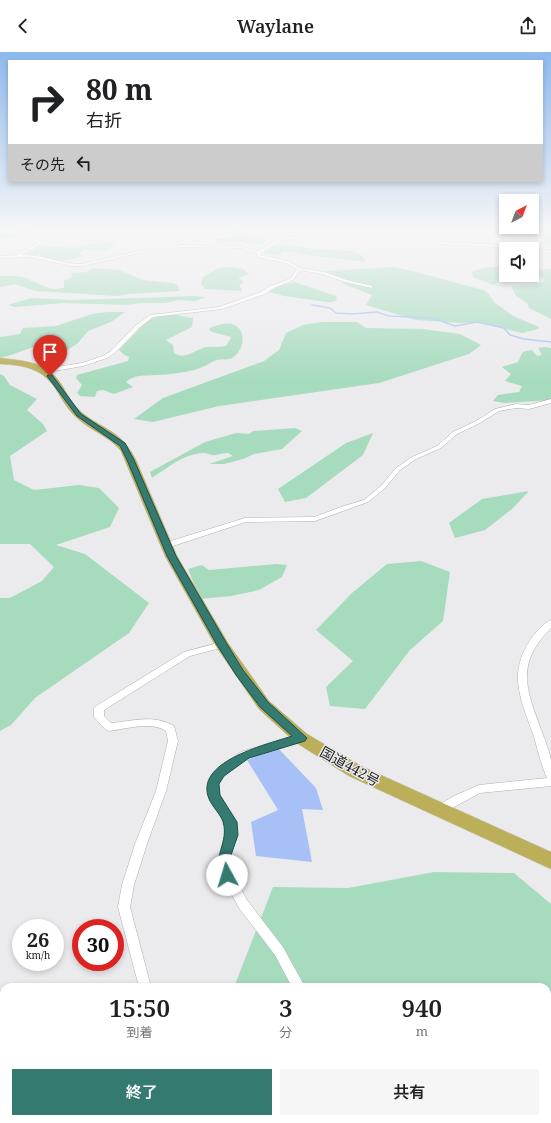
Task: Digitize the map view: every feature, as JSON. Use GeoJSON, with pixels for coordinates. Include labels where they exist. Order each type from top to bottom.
{"type":"FeatureCollection","features":[{"type":"Feature","properties":{"kind":"highway","name":"国道442号"},"geometry":{"type":"LineString","coordinates":[[0,361],[24,364],[43,371],[54,381],[79,415],[122,445],[128,453],[171,556],[222,645],[264,705],[301,738],[355,771],[551,861]]}},
{"type":"Feature","properties":{"kind":"street"},"geometry":{"type":"LineString","coordinates":[[43,371],[83,364],[105,357],[113,352],[137,328],[152,316],[171,313],[204,312],[220,308],[268,291],[272,287],[288,280]]}},
{"type":"Feature","properties":{"kind":"street"},"geometry":{"type":"LineString","coordinates":[[343,280],[370,286]]}},
{"type":"Feature","properties":{"kind":"street"},"geometry":{"type":"LineString","coordinates":[[167,545],[245,520],[314,519],[328,515],[346,506],[366,501],[383,487],[398,469],[414,458],[439,447],[455,433],[478,422],[497,410],[516,406],[529,407],[551,401]]}},
{"type":"Feature","properties":{"kind":"street"},"geometry":{"type":"LineString","coordinates":[[551,623],[538,634],[529,647],[524,661],[522,688],[551,777]]}},
{"type":"Feature","properties":{"kind":"street"},"geometry":{"type":"LineString","coordinates":[[144,983],[124,907],[128,885],[140,844],[160,791],[173,741],[172,730],[163,724],[153,722],[109,727],[99,717],[99,708],[187,654],[222,645]]}},
{"type":"Feature","properties":{"kind":"street"},"geometry":{"type":"LineString","coordinates":[[297,983],[279,950],[243,904],[227,875],[225,855],[231,835],[230,822],[214,796],[213,783],[220,773],[245,755],[301,738]]}},
{"type":"Feature","properties":{"kind":"street"},"geometry":{"type":"LineString","coordinates":[[439,810],[458,798],[479,790],[551,782]]}},
{"type":"Feature","properties":{"kind":"green space"},"geometry":{"type":"Polygon","coordinates":[[[0,280],[30,280],[48,288],[58,289],[64,288],[64,281],[143,280],[172,283],[177,285],[180,291],[116,296],[35,291],[15,284],[0,287],[0,280]]]}},
{"type":"Feature","properties":{"kind":"green space"},"geometry":{"type":"Polygon","coordinates":[[[202,280],[241,280],[244,282],[239,286],[242,290],[241,291],[205,289],[201,284],[202,280]]]}},
{"type":"Feature","properties":{"kind":"green space"},"geometry":{"type":"Polygon","coordinates":[[[343,280],[446,280],[483,290],[489,294],[494,302],[513,316],[539,327],[538,329],[522,333],[479,322],[461,323],[416,320],[366,305],[372,295],[343,283],[343,280]]]}},
{"type":"Feature","properties":{"kind":"green space"},"geometry":{"type":"Polygon","coordinates":[[[480,280],[499,280],[500,282],[493,285],[480,280]]]}},
{"type":"Feature","properties":{"kind":"green space"},"geometry":{"type":"Polygon","coordinates":[[[544,280],[551,280],[551,319],[529,308],[527,303],[516,296],[511,286],[533,285],[544,282],[544,280]]]}},
{"type":"Feature","properties":{"kind":"green space"},"geometry":{"type":"Polygon","coordinates":[[[295,282],[336,296],[337,300],[326,302],[284,296],[269,292],[278,286],[295,282]]]}},
{"type":"Feature","properties":{"kind":"green space"},"geometry":{"type":"Polygon","coordinates":[[[195,296],[206,297],[195,301],[178,300],[165,303],[141,303],[127,305],[64,303],[15,307],[8,305],[32,298],[72,300],[195,296]]]}},
{"type":"Feature","properties":{"kind":"green space"},"geometry":{"type":"Polygon","coordinates":[[[125,312],[111,322],[88,331],[78,343],[50,362],[44,360],[60,347],[48,344],[0,358],[0,337],[20,334],[23,328],[56,326],[92,314],[125,312]]]}},
{"type":"Feature","properties":{"kind":"green space"},"geometry":{"type":"Polygon","coordinates":[[[170,314],[193,318],[192,327],[166,340],[173,345],[174,353],[183,356],[203,348],[227,345],[231,337],[212,332],[209,329],[223,324],[237,326],[241,331],[243,342],[241,348],[232,358],[217,360],[196,369],[178,373],[140,376],[129,379],[126,382],[133,387],[114,394],[103,390],[97,391],[95,397],[80,396],[77,393],[82,385],[76,378],[77,375],[128,361],[129,357],[119,350],[149,319],[170,314]]]}},
{"type":"Feature","properties":{"kind":"green space"},"geometry":{"type":"Polygon","coordinates":[[[321,322],[357,322],[366,328],[423,329],[460,334],[481,345],[469,354],[379,383],[219,406],[153,422],[134,419],[163,398],[264,361],[279,350],[286,333],[303,325],[321,322]]]}},
{"type":"Feature","properties":{"kind":"green space"},"geometry":{"type":"Polygon","coordinates":[[[538,348],[551,348],[551,400],[505,403],[493,401],[498,395],[519,392],[522,386],[505,381],[511,374],[502,367],[518,362],[522,353],[525,351],[532,350],[537,356],[542,355],[538,348]]]}},
{"type":"Feature","properties":{"kind":"green space"},"geometry":{"type":"Polygon","coordinates":[[[0,374],[4,376],[10,385],[37,399],[27,410],[43,424],[47,431],[10,456],[14,480],[34,490],[79,485],[99,488],[119,508],[110,527],[56,545],[85,554],[149,603],[129,633],[35,698],[11,725],[0,731],[0,598],[10,598],[42,581],[54,567],[30,544],[0,544],[0,374]]]}},
{"type":"Feature","properties":{"kind":"green space"},"geometry":{"type":"Polygon","coordinates":[[[295,428],[302,431],[282,449],[254,454],[243,459],[224,464],[209,464],[233,456],[228,453],[213,455],[205,453],[197,454],[183,458],[152,478],[150,472],[205,442],[236,433],[249,434],[253,431],[295,428]]]}},
{"type":"Feature","properties":{"kind":"green space"},"geometry":{"type":"Polygon","coordinates":[[[373,433],[363,455],[306,498],[285,502],[278,489],[346,443],[373,433]]]}},
{"type":"Feature","properties":{"kind":"green space"},"geometry":{"type":"Polygon","coordinates":[[[529,491],[512,509],[485,530],[455,538],[449,523],[482,499],[529,491]]]}},
{"type":"Feature","properties":{"kind":"green space"},"geometry":{"type":"Polygon","coordinates":[[[421,561],[450,572],[443,621],[410,650],[365,709],[330,706],[326,687],[353,661],[316,630],[352,593],[387,564],[421,561]]]}},
{"type":"Feature","properties":{"kind":"green space"},"geometry":{"type":"Polygon","coordinates":[[[276,564],[287,565],[282,577],[259,590],[231,596],[200,599],[188,569],[202,565],[209,570],[276,564]]]}},
{"type":"Feature","properties":{"kind":"green space"},"geometry":{"type":"Polygon","coordinates":[[[434,872],[514,873],[551,904],[551,983],[236,983],[273,887],[348,888],[434,872]]]}},
{"type":"Feature","properties":{"kind":"water"},"geometry":{"type":"Polygon","coordinates":[[[278,748],[316,788],[323,810],[302,809],[312,862],[256,856],[251,822],[278,810],[247,760],[278,748]]]}},
{"type":"Feature","properties":{"kind":"waterway"},"geometry":{"type":"LineString","coordinates":[[311,305],[318,306]]}},
{"type":"Feature","properties":{"kind":"waterway"},"geometry":{"type":"LineString","coordinates":[[313,305],[318,306]]}},
{"type":"Feature","properties":{"kind":"waterway"},"geometry":{"type":"LineString","coordinates":[[318,306],[330,308],[336,313],[352,314],[377,312],[389,316],[433,318],[455,326],[477,322],[504,328],[510,335],[524,339],[551,342]]}},
{"type":"Feature","properties":{"kind":"route"},"geometry":{"type":"LineString","coordinates":[[50,376],[79,415],[87,422],[116,439],[128,453],[171,556],[222,645],[264,705],[301,738],[245,755],[220,773],[213,783],[214,796],[230,822],[231,835],[225,855],[227,875]]}}]}
